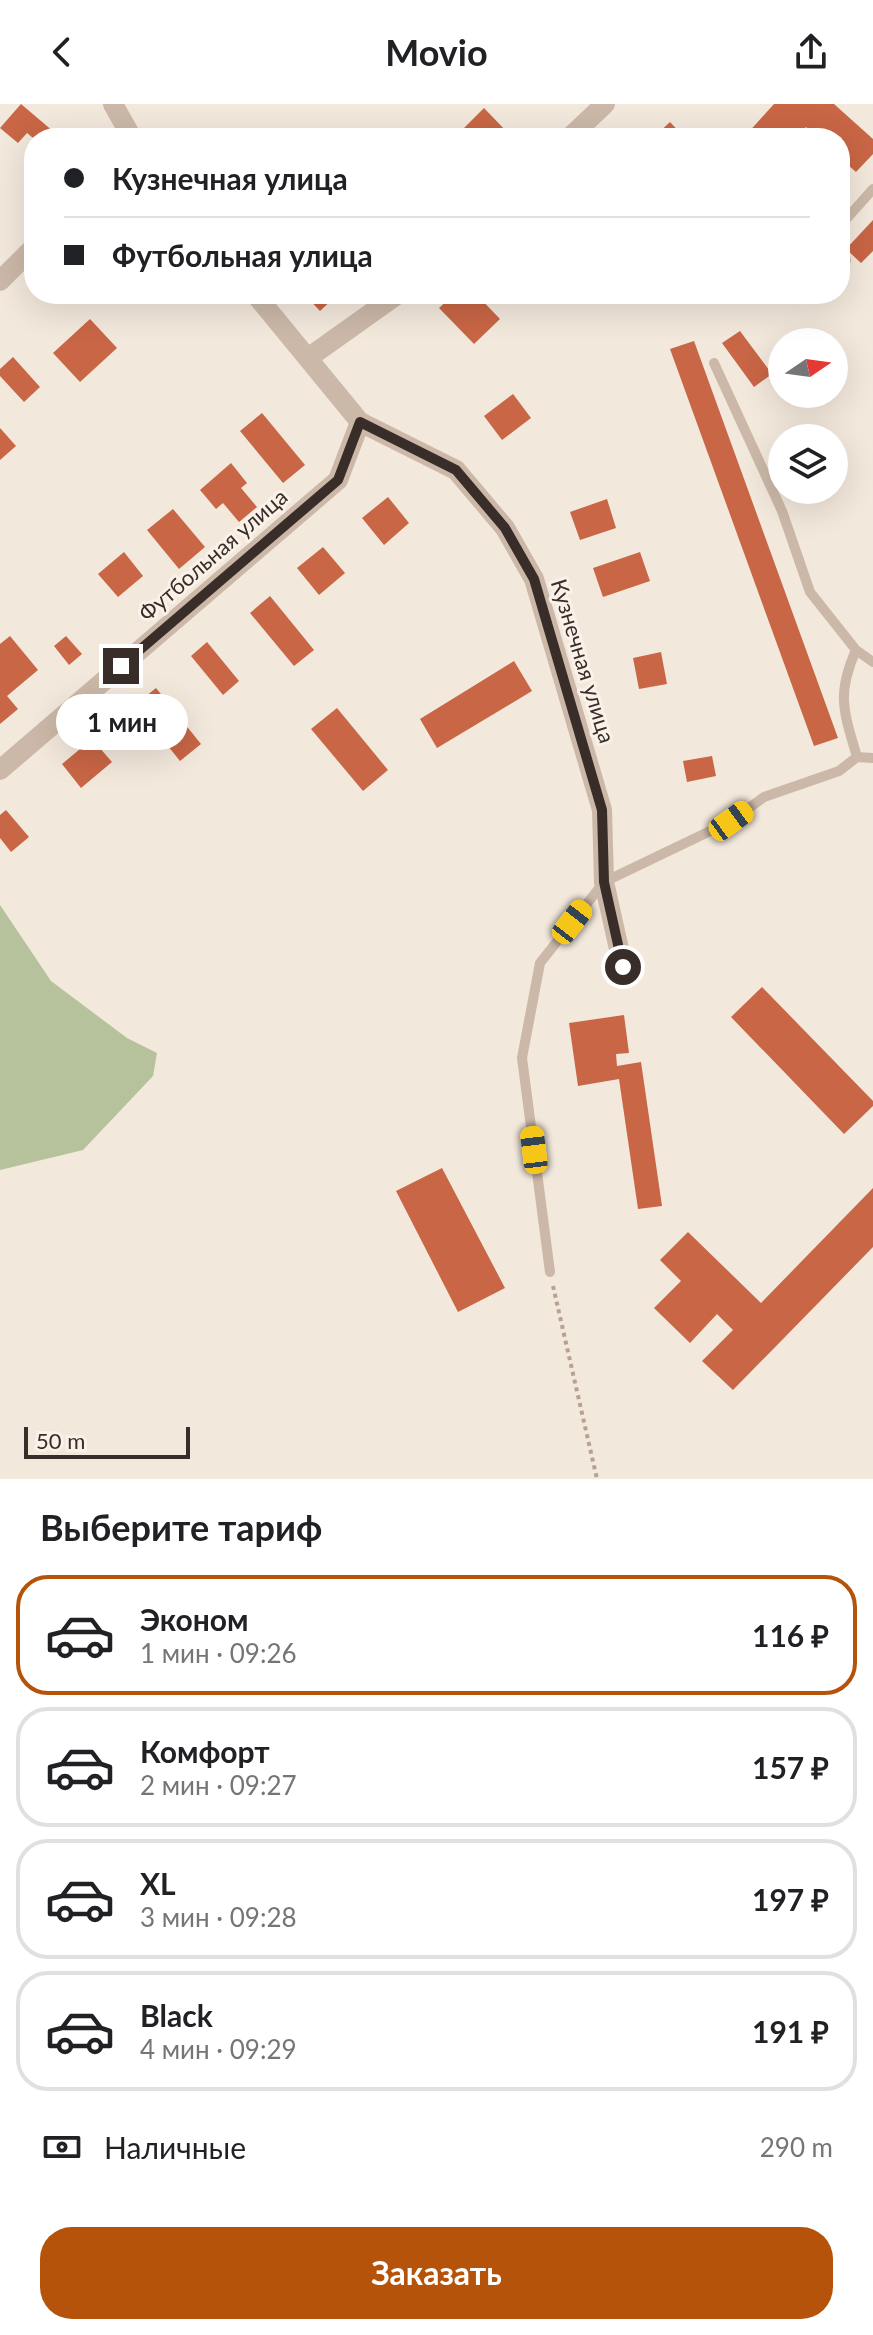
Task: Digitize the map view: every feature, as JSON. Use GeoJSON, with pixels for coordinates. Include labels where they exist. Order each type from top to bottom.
{"type":"FeatureCollection","features":[{"type":"Feature","properties":{"kind":"street"},"geometry":{"type":"LineString","coordinates":[[113,104],[126,128]]}},
{"type":"Feature","properties":{"kind":"street"},"geometry":{"type":"LineString","coordinates":[[580,128],[605,104]]}},
{"type":"Feature","properties":{"kind":"street"},"geometry":{"type":"LineString","coordinates":[[0,281],[24,257]]}},
{"type":"Feature","properties":{"kind":"street","name":"Кузнечная улица"},"geometry":{"type":"LineString","coordinates":[[263,304],[360,422],[456,470],[505,528],[534,579],[602,810],[604,882],[623,967]]}},
{"type":"Feature","properties":{"kind":"street"},"geometry":{"type":"LineString","coordinates":[[308,358],[384,304]]}},
{"type":"Feature","properties":{"kind":"street","name":"Футбольная улица"},"geometry":{"type":"LineString","coordinates":[[0,770],[338,480],[360,422]]}},
{"type":"Feature","properties":{"kind":"lane"},"geometry":{"type":"LineString","coordinates":[[850,215],[873,189]]}},
{"type":"Feature","properties":{"kind":"lane"},"geometry":{"type":"LineString","coordinates":[[714,363],[782,511],[810,592],[856,650],[873,662]]}},
{"type":"Feature","properties":{"kind":"lane"},"geometry":{"type":"LineString","coordinates":[[856,650],[843,678],[844,713],[857,757]]}},
{"type":"Feature","properties":{"kind":"lane"},"geometry":{"type":"LineString","coordinates":[[550,1272],[522,1058],[540,963],[604,882],[731,821],[764,797],[839,771],[857,757],[873,758]]}},
{"type":"Feature","properties":{"kind":"path"},"geometry":{"type":"LineString","coordinates":[[550,1272],[597,1479]]}},
{"type":"Feature","properties":{"kind":"green space"},"geometry":{"type":"Polygon","coordinates":[[[0,905],[51,981],[127,1038],[157,1053],[153,1076],[83,1150],[0,1170],[0,905]]]}},
{"type":"Feature","properties":{"kind":"building"},"geometry":{"type":"Polygon","coordinates":[[[21,104],[49,128],[24,128],[24,136],[18,143],[0,128],[21,104]]]}},
{"type":"Feature","properties":{"kind":"building"},"geometry":{"type":"Polygon","coordinates":[[[774,104],[834,104],[873,139],[873,154],[856,172],[850,167],[850,128],[752,128],[774,104]]]}},
{"type":"Feature","properties":{"kind":"building"},"geometry":{"type":"Polygon","coordinates":[[[484,108],[503,128],[464,128],[484,108]]]}},
{"type":"Feature","properties":{"kind":"building"},"geometry":{"type":"Polygon","coordinates":[[[873,220],[873,251],[861,263],[850,253],[850,245],[873,220]]]}},
{"type":"Feature","properties":{"kind":"building"},"geometry":{"type":"Polygon","coordinates":[[[313,304],[327,304],[320,311],[313,304]]]}},
{"type":"Feature","properties":{"kind":"building"},"geometry":{"type":"Polygon","coordinates":[[[443,304],[486,304],[500,319],[474,344],[439,308],[443,304]]]}},
{"type":"Feature","properties":{"kind":"building"},"geometry":{"type":"Polygon","coordinates":[[[90,319],[117,348],[80,382],[53,353],[90,319]]]}},
{"type":"Feature","properties":{"kind":"building"},"geometry":{"type":"Polygon","coordinates":[[[740,331],[768,369],[768,377],[754,387],[722,343],[740,331]]]}},
{"type":"Feature","properties":{"kind":"building"},"geometry":{"type":"Polygon","coordinates":[[[694,341],[838,738],[814,746],[670,349],[694,341]]]}},
{"type":"Feature","properties":{"kind":"building"},"geometry":{"type":"Polygon","coordinates":[[[13,357],[40,387],[24,402],[0,376],[0,369],[13,357]]]}},
{"type":"Feature","properties":{"kind":"building"},"geometry":{"type":"Polygon","coordinates":[[[513,394],[531,418],[502,440],[484,416],[513,394]]]}},
{"type":"Feature","properties":{"kind":"building"},"geometry":{"type":"Polygon","coordinates":[[[262,413],[305,465],[283,483],[240,431],[262,413]]]}},
{"type":"Feature","properties":{"kind":"building"},"geometry":{"type":"Polygon","coordinates":[[[0,428],[16,446],[0,460],[0,428]]]}},
{"type":"Feature","properties":{"kind":"building"},"geometry":{"type":"Polygon","coordinates":[[[231,463],[247,483],[241,488],[257,507],[239,522],[223,503],[216,509],[200,490],[231,463]]]}},
{"type":"Feature","properties":{"kind":"building"},"geometry":{"type":"Polygon","coordinates":[[[388,497],[409,523],[384,545],[362,518],[388,497]]]}},
{"type":"Feature","properties":{"kind":"building"},"geometry":{"type":"Polygon","coordinates":[[[607,499],[616,528],[580,540],[570,512],[607,499]]]}},
{"type":"Feature","properties":{"kind":"building"},"geometry":{"type":"Polygon","coordinates":[[[173,509],[205,547],[179,569],[147,530],[173,509]]]}},
{"type":"Feature","properties":{"kind":"building"},"geometry":{"type":"Polygon","coordinates":[[[323,547],[345,573],[319,595],[297,568],[323,547]]]}},
{"type":"Feature","properties":{"kind":"building"},"geometry":{"type":"Polygon","coordinates":[[[124,552],[143,576],[118,597],[98,574],[124,552]]]}},
{"type":"Feature","properties":{"kind":"building"},"geometry":{"type":"Polygon","coordinates":[[[640,552],[650,581],[603,597],[593,568],[640,552]]]}},
{"type":"Feature","properties":{"kind":"building"},"geometry":{"type":"Polygon","coordinates":[[[270,596],[314,650],[294,666],[250,613],[270,596]]]}},
{"type":"Feature","properties":{"kind":"building"},"geometry":{"type":"Polygon","coordinates":[[[10,636],[38,670],[7,696],[18,709],[0,724],[0,644],[10,636]]]}},
{"type":"Feature","properties":{"kind":"building"},"geometry":{"type":"Polygon","coordinates":[[[66,636],[82,654],[69,665],[54,646],[66,636]]]}},
{"type":"Feature","properties":{"kind":"building"},"geometry":{"type":"Polygon","coordinates":[[[207,642],[239,681],[223,695],[191,656],[207,642]]]}},
{"type":"Feature","properties":{"kind":"building"},"geometry":{"type":"Polygon","coordinates":[[[661,652],[667,684],[639,689],[633,658],[661,652]]]}},
{"type":"Feature","properties":{"kind":"building"},"geometry":{"type":"Polygon","coordinates":[[[514,661],[532,691],[437,748],[420,719],[514,661]]]}},
{"type":"Feature","properties":{"kind":"building"},"geometry":{"type":"Polygon","coordinates":[[[156,688],[201,744],[180,761],[135,705],[156,688]]]}},
{"type":"Feature","properties":{"kind":"building"},"geometry":{"type":"Polygon","coordinates":[[[337,708],[388,770],[363,791],[311,729],[337,708]]]}},
{"type":"Feature","properties":{"kind":"building"},"geometry":{"type":"Polygon","coordinates":[[[92,739],[112,762],[81,788],[62,764],[92,739]]]}},
{"type":"Feature","properties":{"kind":"building"},"geometry":{"type":"Polygon","coordinates":[[[712,756],[716,776],[687,782],[683,761],[712,756]]]}},
{"type":"Feature","properties":{"kind":"building"},"geometry":{"type":"Polygon","coordinates":[[[6,810],[29,837],[11,852],[0,838],[0,815],[6,810]]]}},
{"type":"Feature","properties":{"kind":"building"},"geometry":{"type":"Polygon","coordinates":[[[762,987],[873,1101],[873,1106],[844,1134],[731,1017],[762,987]]]}},
{"type":"Feature","properties":{"kind":"building"},"geometry":{"type":"Polygon","coordinates":[[[624,1015],[629,1053],[616,1054],[617,1066],[641,1062],[662,1206],[638,1209],[619,1079],[578,1086],[569,1023],[624,1015]]]}},
{"type":"Feature","properties":{"kind":"building"},"geometry":{"type":"Polygon","coordinates":[[[442,1168],[505,1288],[458,1312],[396,1191],[442,1168]]]}},
{"type":"Feature","properties":{"kind":"building"},"geometry":{"type":"Polygon","coordinates":[[[873,1188],[873,1247],[733,1390],[702,1361],[733,1330],[717,1314],[690,1343],[654,1308],[681,1281],[660,1260],[688,1232],[761,1303],[873,1188]]]}},
{"type":"Feature","properties":{"kind":"route"},"geometry":{"type":"LineString","coordinates":[[121,666],[338,480],[360,422],[456,470],[505,528],[534,579],[602,810],[604,882],[623,967]]}}]}
